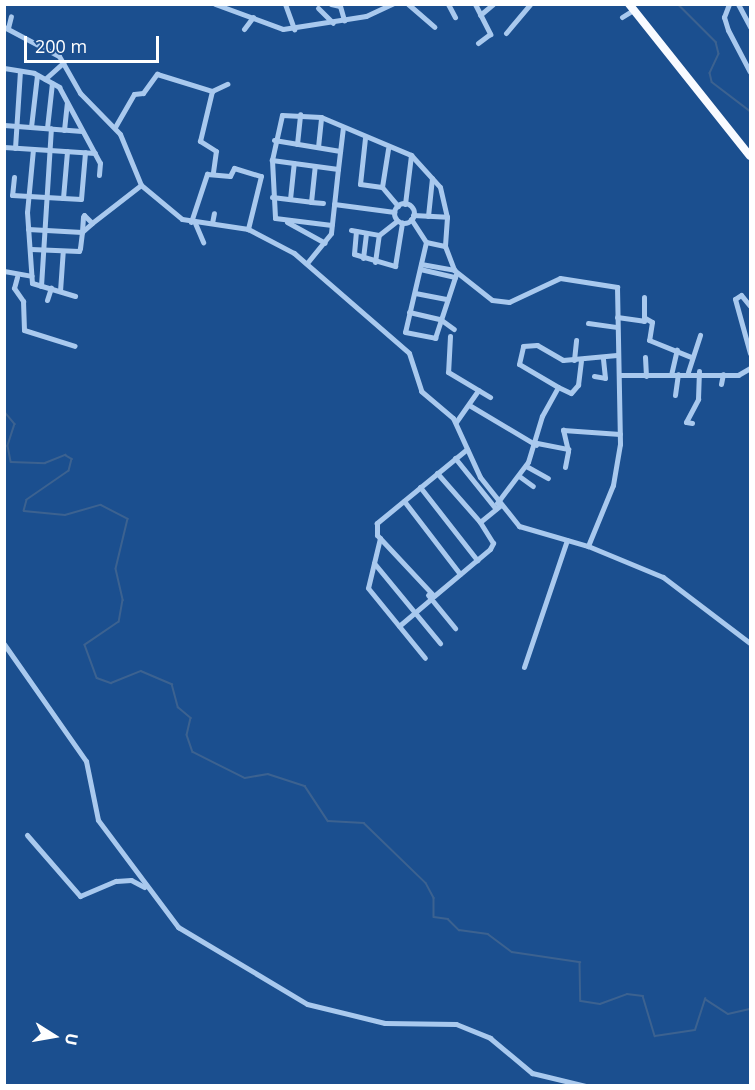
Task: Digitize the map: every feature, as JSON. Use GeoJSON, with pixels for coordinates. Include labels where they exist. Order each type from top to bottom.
{"type":"FeatureCollection","features":[{"type":"Feature","properties":{"kind":"highway"},"geometry":{"type":"LineString","coordinates":[[631,7],[750,156]]}},
{"type":"Feature","properties":{"kind":"street"},"geometry":{"type":"LineString","coordinates":[[215,4],[253,17],[275,28],[294,29],[333,23],[392,4]]}},
{"type":"Feature","properties":{"kind":"street"},"geometry":{"type":"LineString","coordinates":[[285,4],[294,15],[294,29]]}},
{"type":"Feature","properties":{"kind":"street"},"geometry":{"type":"LineString","coordinates":[[331,4],[340,6],[344,20]]}},
{"type":"Feature","properties":{"kind":"street"},"geometry":{"type":"LineString","coordinates":[[408,4],[434,27]]}},
{"type":"Feature","properties":{"kind":"street"},"geometry":{"type":"LineString","coordinates":[[448,4],[455,17]]}},
{"type":"Feature","properties":{"kind":"street"},"geometry":{"type":"LineString","coordinates":[[475,4],[490,35],[478,43]]}},
{"type":"Feature","properties":{"kind":"street"},"geometry":{"type":"LineString","coordinates":[[480,15],[493,4]]}},
{"type":"Feature","properties":{"kind":"street"},"geometry":{"type":"LineString","coordinates":[[506,33],[530,4]]}},
{"type":"Feature","properties":{"kind":"street"},"geometry":{"type":"LineString","coordinates":[[729,4],[724,17],[728,30],[750,72]]}},
{"type":"Feature","properties":{"kind":"street"},"geometry":{"type":"LineString","coordinates":[[738,4],[750,27]]}},
{"type":"Feature","properties":{"kind":"street"},"geometry":{"type":"LineString","coordinates":[[621,17],[631,7]]}},
{"type":"Feature","properties":{"kind":"street"},"geometry":{"type":"LineString","coordinates":[[318,8],[328,12],[333,23]]}},
{"type":"Feature","properties":{"kind":"street"},"geometry":{"type":"LineString","coordinates":[[11,16],[6,27],[50,48],[64,62],[80,93],[115,127],[141,185],[193,223],[203,242]]}},
{"type":"Feature","properties":{"kind":"street"},"geometry":{"type":"LineString","coordinates":[[244,30],[253,17]]}},
{"type":"Feature","properties":{"kind":"street"},"geometry":{"type":"LineString","coordinates":[[45,78],[64,62]]}},
{"type":"Feature","properties":{"kind":"street"},"geometry":{"type":"LineString","coordinates":[[4,68],[37,75],[52,83],[67,101],[95,153],[99,175]]}},
{"type":"Feature","properties":{"kind":"street"},"geometry":{"type":"LineString","coordinates":[[15,148],[20,71]]}},
{"type":"Feature","properties":{"kind":"street"},"geometry":{"type":"LineString","coordinates":[[115,127],[134,94],[143,93],[157,74],[213,91],[227,84]]}},
{"type":"Feature","properties":{"kind":"street"},"geometry":{"type":"LineString","coordinates":[[31,127],[37,75]]}},
{"type":"Feature","properties":{"kind":"street"},"geometry":{"type":"LineString","coordinates":[[41,286],[52,83]]}},
{"type":"Feature","properties":{"kind":"street"},"geometry":{"type":"LineString","coordinates":[[213,91],[200,143],[216,151],[213,172]]}},
{"type":"Feature","properties":{"kind":"street"},"geometry":{"type":"LineString","coordinates":[[64,130],[67,101]]}},
{"type":"Feature","properties":{"kind":"street"},"geometry":{"type":"LineString","coordinates":[[297,144],[300,114]]}},
{"type":"Feature","properties":{"kind":"street"},"geometry":{"type":"LineString","coordinates":[[332,225],[275,218],[272,197],[272,160],[280,116],[300,114],[321,117],[365,138],[411,155],[432,178],[447,217],[445,246],[455,274],[434,339],[405,332],[426,242],[405,204],[411,155]]}},
{"type":"Feature","properties":{"kind":"street"},"geometry":{"type":"LineString","coordinates":[[318,147],[321,117]]}},
{"type":"Feature","properties":{"kind":"street"},"geometry":{"type":"LineString","coordinates":[[4,125],[82,131]]}},
{"type":"Feature","properties":{"kind":"street"},"geometry":{"type":"LineString","coordinates":[[307,263],[325,243],[332,225],[343,127]]}},
{"type":"Feature","properties":{"kind":"street"},"geometry":{"type":"LineString","coordinates":[[365,138],[360,182],[382,187],[398,206]]}},
{"type":"Feature","properties":{"kind":"street"},"geometry":{"type":"LineString","coordinates":[[274,140],[340,151]]}},
{"type":"Feature","properties":{"kind":"street"},"geometry":{"type":"LineString","coordinates":[[4,147],[95,153]]}},
{"type":"Feature","properties":{"kind":"street"},"geometry":{"type":"LineString","coordinates":[[382,187],[388,147]]}},
{"type":"Feature","properties":{"kind":"street"},"geometry":{"type":"LineString","coordinates":[[33,149],[28,196],[28,229],[33,285],[75,296]]}},
{"type":"Feature","properties":{"kind":"street"},"geometry":{"type":"LineString","coordinates":[[63,198],[67,151]]}},
{"type":"Feature","properties":{"kind":"street"},"geometry":{"type":"LineString","coordinates":[[14,177],[12,195],[81,199],[85,152]]}},
{"type":"Feature","properties":{"kind":"street"},"geometry":{"type":"LineString","coordinates":[[272,160],[338,169]]}},
{"type":"Feature","properties":{"kind":"street"},"geometry":{"type":"LineString","coordinates":[[290,199],[294,163]]}},
{"type":"Feature","properties":{"kind":"street"},"geometry":{"type":"LineString","coordinates":[[311,202],[315,166]]}},
{"type":"Feature","properties":{"kind":"street"},"geometry":{"type":"LineString","coordinates":[[193,223],[207,174],[213,172],[230,176],[234,168],[261,176],[248,229]]}},
{"type":"Feature","properties":{"kind":"street"},"geometry":{"type":"LineString","coordinates":[[428,216],[432,178]]}},
{"type":"Feature","properties":{"kind":"street"},"geometry":{"type":"LineString","coordinates":[[28,229],[81,232],[141,185]]}},
{"type":"Feature","properties":{"kind":"street"},"geometry":{"type":"LineString","coordinates":[[272,197],[323,203]]}},
{"type":"Feature","properties":{"kind":"street"},"geometry":{"type":"LineString","coordinates":[[334,204],[394,212]]}},
{"type":"Feature","properties":{"kind":"street"},"geometry":{"type":"LineString","coordinates":[[394,212],[398,206],[405,204]]}},
{"type":"Feature","properties":{"kind":"street"},"geometry":{"type":"LineString","coordinates":[[394,212],[400,222],[398,265],[375,262],[353,254],[353,231],[379,235],[400,222],[412,217],[447,217]]}},
{"type":"Feature","properties":{"kind":"street"},"geometry":{"type":"LineString","coordinates":[[212,223],[214,213]]}},
{"type":"Feature","properties":{"kind":"street"},"geometry":{"type":"LineString","coordinates":[[31,249],[79,251],[84,215],[92,223]]}},
{"type":"Feature","properties":{"kind":"street"},"geometry":{"type":"LineString","coordinates":[[284,220],[325,243]]}},
{"type":"Feature","properties":{"kind":"street"},"geometry":{"type":"LineString","coordinates":[[193,223],[212,223],[248,229],[307,263],[409,353],[421,391],[456,422],[498,506]]}},
{"type":"Feature","properties":{"kind":"street"},"geometry":{"type":"LineString","coordinates":[[363,258],[366,233]]}},
{"type":"Feature","properties":{"kind":"street"},"geometry":{"type":"LineString","coordinates":[[375,262],[379,235]]}},
{"type":"Feature","properties":{"kind":"street"},"geometry":{"type":"LineString","coordinates":[[426,242],[445,246]]}},
{"type":"Feature","properties":{"kind":"street"},"geometry":{"type":"LineString","coordinates":[[60,291],[63,252]]}},
{"type":"Feature","properties":{"kind":"street"},"geometry":{"type":"LineString","coordinates":[[421,267],[455,274],[504,303],[560,278],[616,286],[620,434],[613,485],[588,546]]}},
{"type":"Feature","properties":{"kind":"street"},"geometry":{"type":"LineString","coordinates":[[4,271],[17,277],[32,276]]}},
{"type":"Feature","properties":{"kind":"street"},"geometry":{"type":"LineString","coordinates":[[17,277],[14,288],[23,301],[24,330],[75,346]]}},
{"type":"Feature","properties":{"kind":"street"},"geometry":{"type":"LineString","coordinates":[[47,300],[51,288]]}},
{"type":"Feature","properties":{"kind":"street"},"geometry":{"type":"LineString","coordinates":[[415,293],[447,299]]}},
{"type":"Feature","properties":{"kind":"street"},"geometry":{"type":"LineString","coordinates":[[750,306],[741,295],[735,299],[750,353]]}},
{"type":"Feature","properties":{"kind":"street"},"geometry":{"type":"LineString","coordinates":[[644,297],[645,318]]}},
{"type":"Feature","properties":{"kind":"street"},"geometry":{"type":"LineString","coordinates":[[409,312],[440,319],[454,329]]}},
{"type":"Feature","properties":{"kind":"street"},"geometry":{"type":"LineString","coordinates":[[617,317],[645,318],[652,322],[649,340],[692,357]]}},
{"type":"Feature","properties":{"kind":"street"},"geometry":{"type":"LineString","coordinates":[[588,324],[616,327]]}},
{"type":"Feature","properties":{"kind":"street"},"geometry":{"type":"LineString","coordinates":[[688,372],[700,334]]}},
{"type":"Feature","properties":{"kind":"street"},"geometry":{"type":"LineString","coordinates":[[450,336],[448,372],[490,397]]}},
{"type":"Feature","properties":{"kind":"street"},"geometry":{"type":"LineString","coordinates":[[574,360],[576,340]]}},
{"type":"Feature","properties":{"kind":"street"},"geometry":{"type":"LineString","coordinates":[[581,361],[576,388],[571,393],[519,364],[523,346],[530,343],[581,361],[617,355]]}},
{"type":"Feature","properties":{"kind":"street"},"geometry":{"type":"LineString","coordinates":[[671,375],[677,350]]}},
{"type":"Feature","properties":{"kind":"street"},"geometry":{"type":"LineString","coordinates":[[645,357],[646,376]]}},
{"type":"Feature","properties":{"kind":"street"},"geometry":{"type":"LineString","coordinates":[[594,376],[605,378],[603,358]]}},
{"type":"Feature","properties":{"kind":"street"},"geometry":{"type":"LineString","coordinates":[[620,375],[671,375],[699,371],[738,375],[750,368]]}},
{"type":"Feature","properties":{"kind":"street"},"geometry":{"type":"LineString","coordinates":[[692,423],[686,422],[698,399],[699,371]]}},
{"type":"Feature","properties":{"kind":"street"},"geometry":{"type":"LineString","coordinates":[[675,395],[678,374]]}},
{"type":"Feature","properties":{"kind":"street"},"geometry":{"type":"LineString","coordinates":[[721,384],[723,374]]}},
{"type":"Feature","properties":{"kind":"street"},"geometry":{"type":"LineString","coordinates":[[480,522],[498,506],[526,465],[537,444],[542,416],[558,387]]}},
{"type":"Feature","properties":{"kind":"street"},"geometry":{"type":"LineString","coordinates":[[456,422],[478,390]]}},
{"type":"Feature","properties":{"kind":"street"},"geometry":{"type":"LineString","coordinates":[[468,405],[537,444],[568,449]]}},
{"type":"Feature","properties":{"kind":"street"},"geometry":{"type":"LineString","coordinates":[[565,467],[568,449],[563,430],[620,434]]}},
{"type":"Feature","properties":{"kind":"street"},"geometry":{"type":"LineString","coordinates":[[425,658],[368,588],[380,538],[377,523],[467,448]]}},
{"type":"Feature","properties":{"kind":"street"},"geometry":{"type":"LineString","coordinates":[[455,458],[519,526],[588,546],[680,587],[750,643]]}},
{"type":"Feature","properties":{"kind":"street"},"geometry":{"type":"LineString","coordinates":[[526,465],[548,478]]}},
{"type":"Feature","properties":{"kind":"street"},"geometry":{"type":"LineString","coordinates":[[399,626],[492,545],[480,522],[437,473]]}},
{"type":"Feature","properties":{"kind":"street"},"geometry":{"type":"LineString","coordinates":[[519,476],[532,486]]}},
{"type":"Feature","properties":{"kind":"street"},"geometry":{"type":"LineString","coordinates":[[420,487],[477,560]]}},
{"type":"Feature","properties":{"kind":"street"},"geometry":{"type":"LineString","coordinates":[[404,501],[460,574]]}},
{"type":"Feature","properties":{"kind":"street"},"geometry":{"type":"LineString","coordinates":[[380,538],[455,628]]}},
{"type":"Feature","properties":{"kind":"street"},"geometry":{"type":"LineString","coordinates":[[524,667],[567,540]]}},
{"type":"Feature","properties":{"kind":"street"},"geometry":{"type":"LineString","coordinates":[[374,563],[440,643]]}},
{"type":"Feature","properties":{"kind":"street"},"geometry":{"type":"LineString","coordinates":[[4,644],[86,761],[98,820],[178,927],[307,1004],[385,1023],[456,1024],[495,1041],[532,1073],[586,1086]]}},
{"type":"Feature","properties":{"kind":"street"},"geometry":{"type":"LineString","coordinates":[[27,835],[80,896],[131,880],[155,895]]}},
{"type":"Feature","properties":{"kind":"waterway"},"geometry":{"type":"LineString","coordinates":[[678,4],[716,42],[719,54],[710,73],[712,82],[750,111]]}},
{"type":"Feature","properties":{"kind":"waterway"},"geometry":{"type":"LineString","coordinates":[[4,411],[15,424],[8,446],[11,462],[45,463],[65,455],[72,459],[69,471],[27,500],[24,511],[65,515],[101,505],[128,519],[116,569],[123,600],[119,622],[85,645],[97,678],[111,683],[141,671],[172,684],[178,707],[191,718],[187,735],[193,752],[245,778],[268,774],[305,786],[328,821],[364,823],[426,883],[434,898],[434,917],[448,919],[459,930],[488,934],[512,952],[580,962],[581,1001],[600,1004],[627,994],[643,996],[655,1036],[695,1030],[705,999],[728,1014],[750,1009]]}}]}
